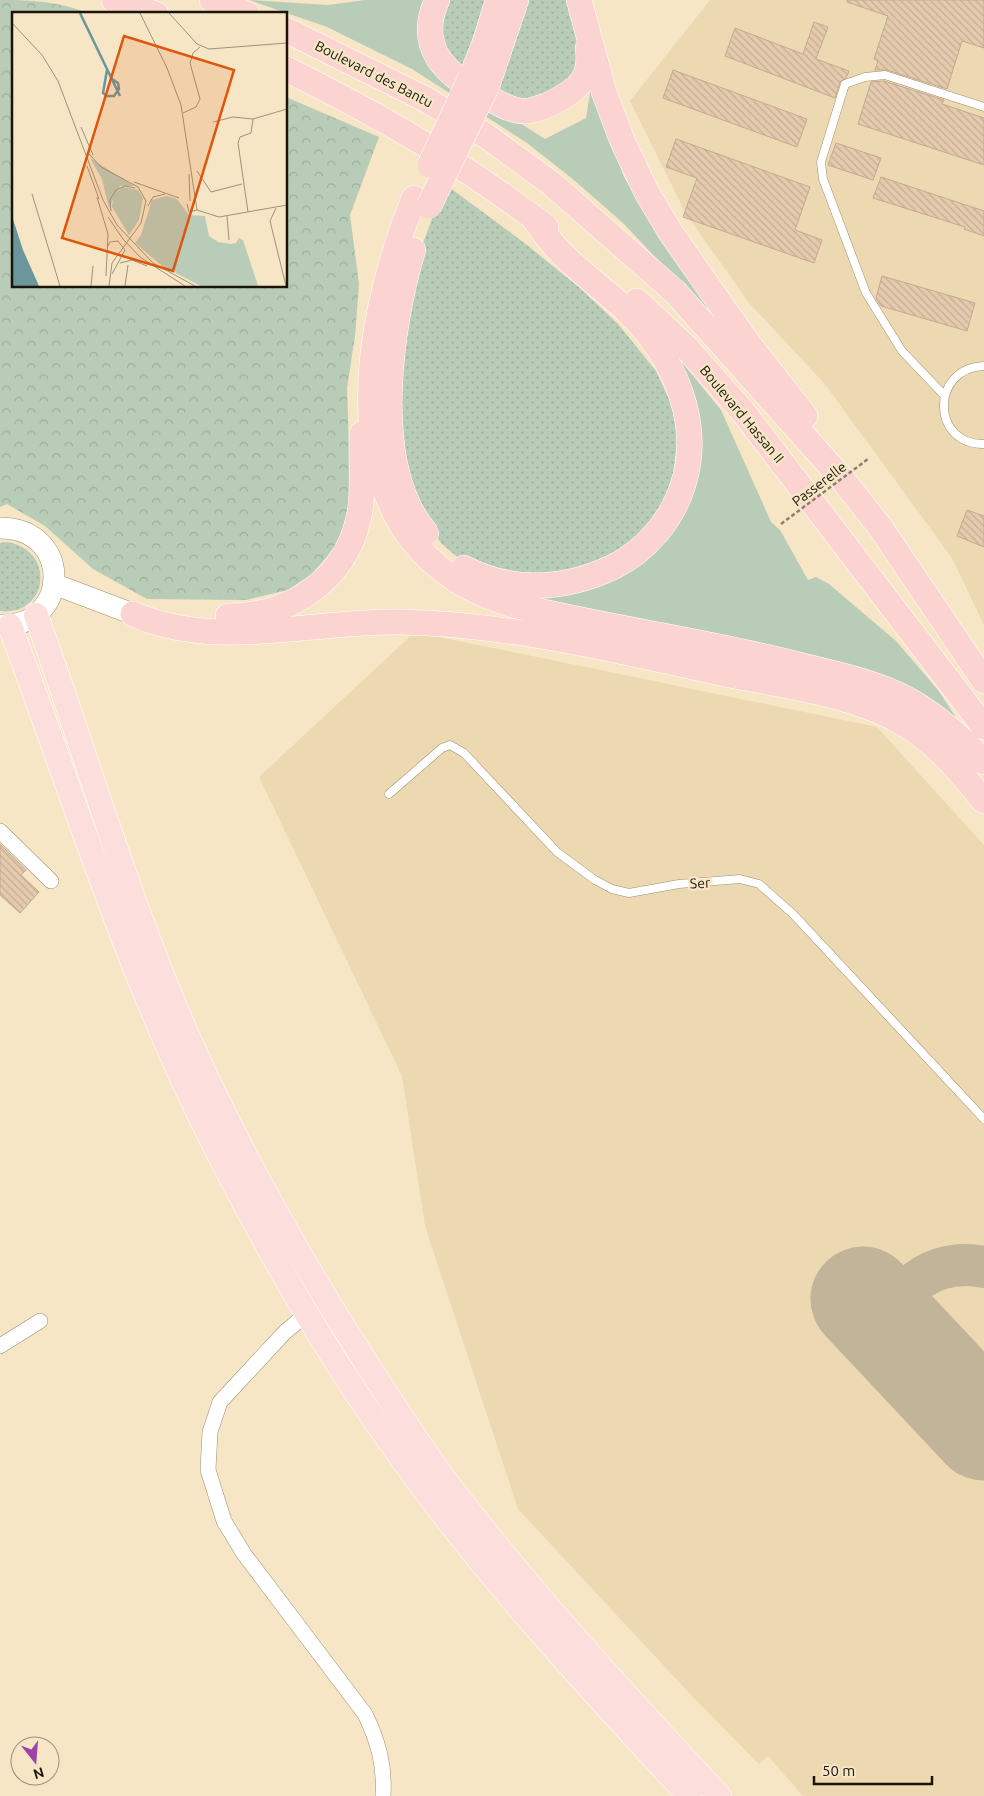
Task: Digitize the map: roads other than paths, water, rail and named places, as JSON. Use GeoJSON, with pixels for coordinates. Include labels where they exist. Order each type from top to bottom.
{"type":"FeatureCollection","features":[{"type":"Feature","properties":{"kind":"highway"},"geometry":{"type":"LineString","coordinates":[[114,0],[150,12]]}},
{"type":"Feature","properties":{"kind":"highway"},"geometry":{"type":"LineString","coordinates":[[212,0],[242,12]]}},
{"type":"Feature","properties":{"kind":"highway"},"geometry":{"type":"LineString","coordinates":[[437,0],[429,27],[434,49],[443,66],[454,77],[479,93],[520,111],[551,103],[579,84],[587,71],[588,37]]}},
{"type":"Feature","properties":{"kind":"highway"},"geometry":{"type":"LineString","coordinates":[[479,81],[485,43],[498,0]]}},
{"type":"Feature","properties":{"kind":"highway"},"geometry":{"type":"LineString","coordinates":[[133,614],[179,612],[210,616],[260,614],[298,601],[316,588],[331,573],[350,545],[361,505],[362,435],[383,290],[401,232],[422,202],[516,0]]}},
{"type":"Feature","properties":{"kind":"highway"},"geometry":{"type":"LineString","coordinates":[[579,0],[598,74],[615,123],[650,198],[747,342],[824,441],[835,459],[843,480],[880,527],[984,681]]}},
{"type":"Feature","properties":{"kind":"highway","name":"Boulevard des Bantu"},"geometry":{"type":"LineString","coordinates":[[288,31],[425,99],[461,120],[552,184],[668,286],[843,480]]}},
{"type":"Feature","properties":{"kind":"highway","name":"Boulevard Hassan II"},"geometry":{"type":"LineString","coordinates":[[288,70],[368,111],[445,156],[533,217],[614,280],[656,318],[686,347],[744,413],[984,727]]}},
{"type":"Feature","properties":{"kind":"highway"},"geometry":{"type":"LineString","coordinates":[[422,202],[395,322],[390,362],[389,397],[391,430],[400,478],[410,508],[418,522],[440,549],[462,567],[491,580],[504,583],[551,586],[582,580],[609,569],[620,563],[651,538],[666,521],[680,493],[687,467],[690,438],[683,397],[671,370],[656,344],[629,313],[554,245],[533,217]]}},
{"type":"Feature","properties":{"kind":"highway"},"geometry":{"type":"LineString","coordinates":[[370,387],[372,433],[389,505],[422,553],[440,570],[460,584],[493,599],[522,607],[780,660],[863,682],[904,698],[922,708],[950,728],[984,762]]}},
{"type":"Feature","properties":{"kind":"highway"},"geometry":{"type":"LineString","coordinates":[[133,614],[155,623],[216,632],[279,631],[401,622],[496,629],[545,636],[812,692],[874,710],[905,724],[947,758],[984,800]]}},
{"type":"Feature","properties":{"kind":"main road"},"geometry":{"type":"LineString","coordinates":[[0,528],[16,528],[30,534],[41,543],[50,555],[54,569],[54,584],[48,601],[36,615],[24,622],[5,625],[114,914],[168,1048],[225,1166],[308,1313],[398,1454],[471,1550],[548,1644],[689,1796]]}},
{"type":"Feature","properties":{"kind":"main road"},"geometry":{"type":"LineString","coordinates":[[54,584],[133,614]]}},
{"type":"Feature","properties":{"kind":"main road"},"geometry":{"type":"LineString","coordinates":[[36,615],[111,834],[167,986],[228,1123],[304,1263],[398,1411],[450,1486],[545,1606],[719,1796]]}},
{"type":"Feature","properties":{"kind":"street"},"geometry":{"type":"LineString","coordinates":[[0,831],[51,881]]}},
{"type":"Feature","properties":{"kind":"street"},"geometry":{"type":"LineString","coordinates":[[308,1313],[286,1332],[220,1402],[210,1432],[208,1470],[224,1521],[240,1548],[299,1630],[365,1714],[377,1739],[383,1763],[383,1796]]}},
{"type":"Feature","properties":{"kind":"street"},"geometry":{"type":"LineString","coordinates":[[0,1346],[40,1321]]}},
{"type":"Feature","properties":{"kind":"lane"},"geometry":{"type":"LineString","coordinates":[[944,396],[902,351],[866,293],[822,179],[821,162],[845,84],[865,77],[885,75],[984,107]]}},
{"type":"Feature","properties":{"kind":"lane"},"geometry":{"type":"LineString","coordinates":[[984,366],[965,370],[956,376],[944,396],[943,406],[950,428],[968,441],[984,444]]}},
{"type":"Feature","properties":{"kind":"lane","name":"Ser"},"geometry":{"type":"LineString","coordinates":[[389,794],[442,748],[450,745],[464,753],[557,852],[612,889],[629,893],[679,884],[740,879],[760,884],[793,914],[984,1118]]}}]}
